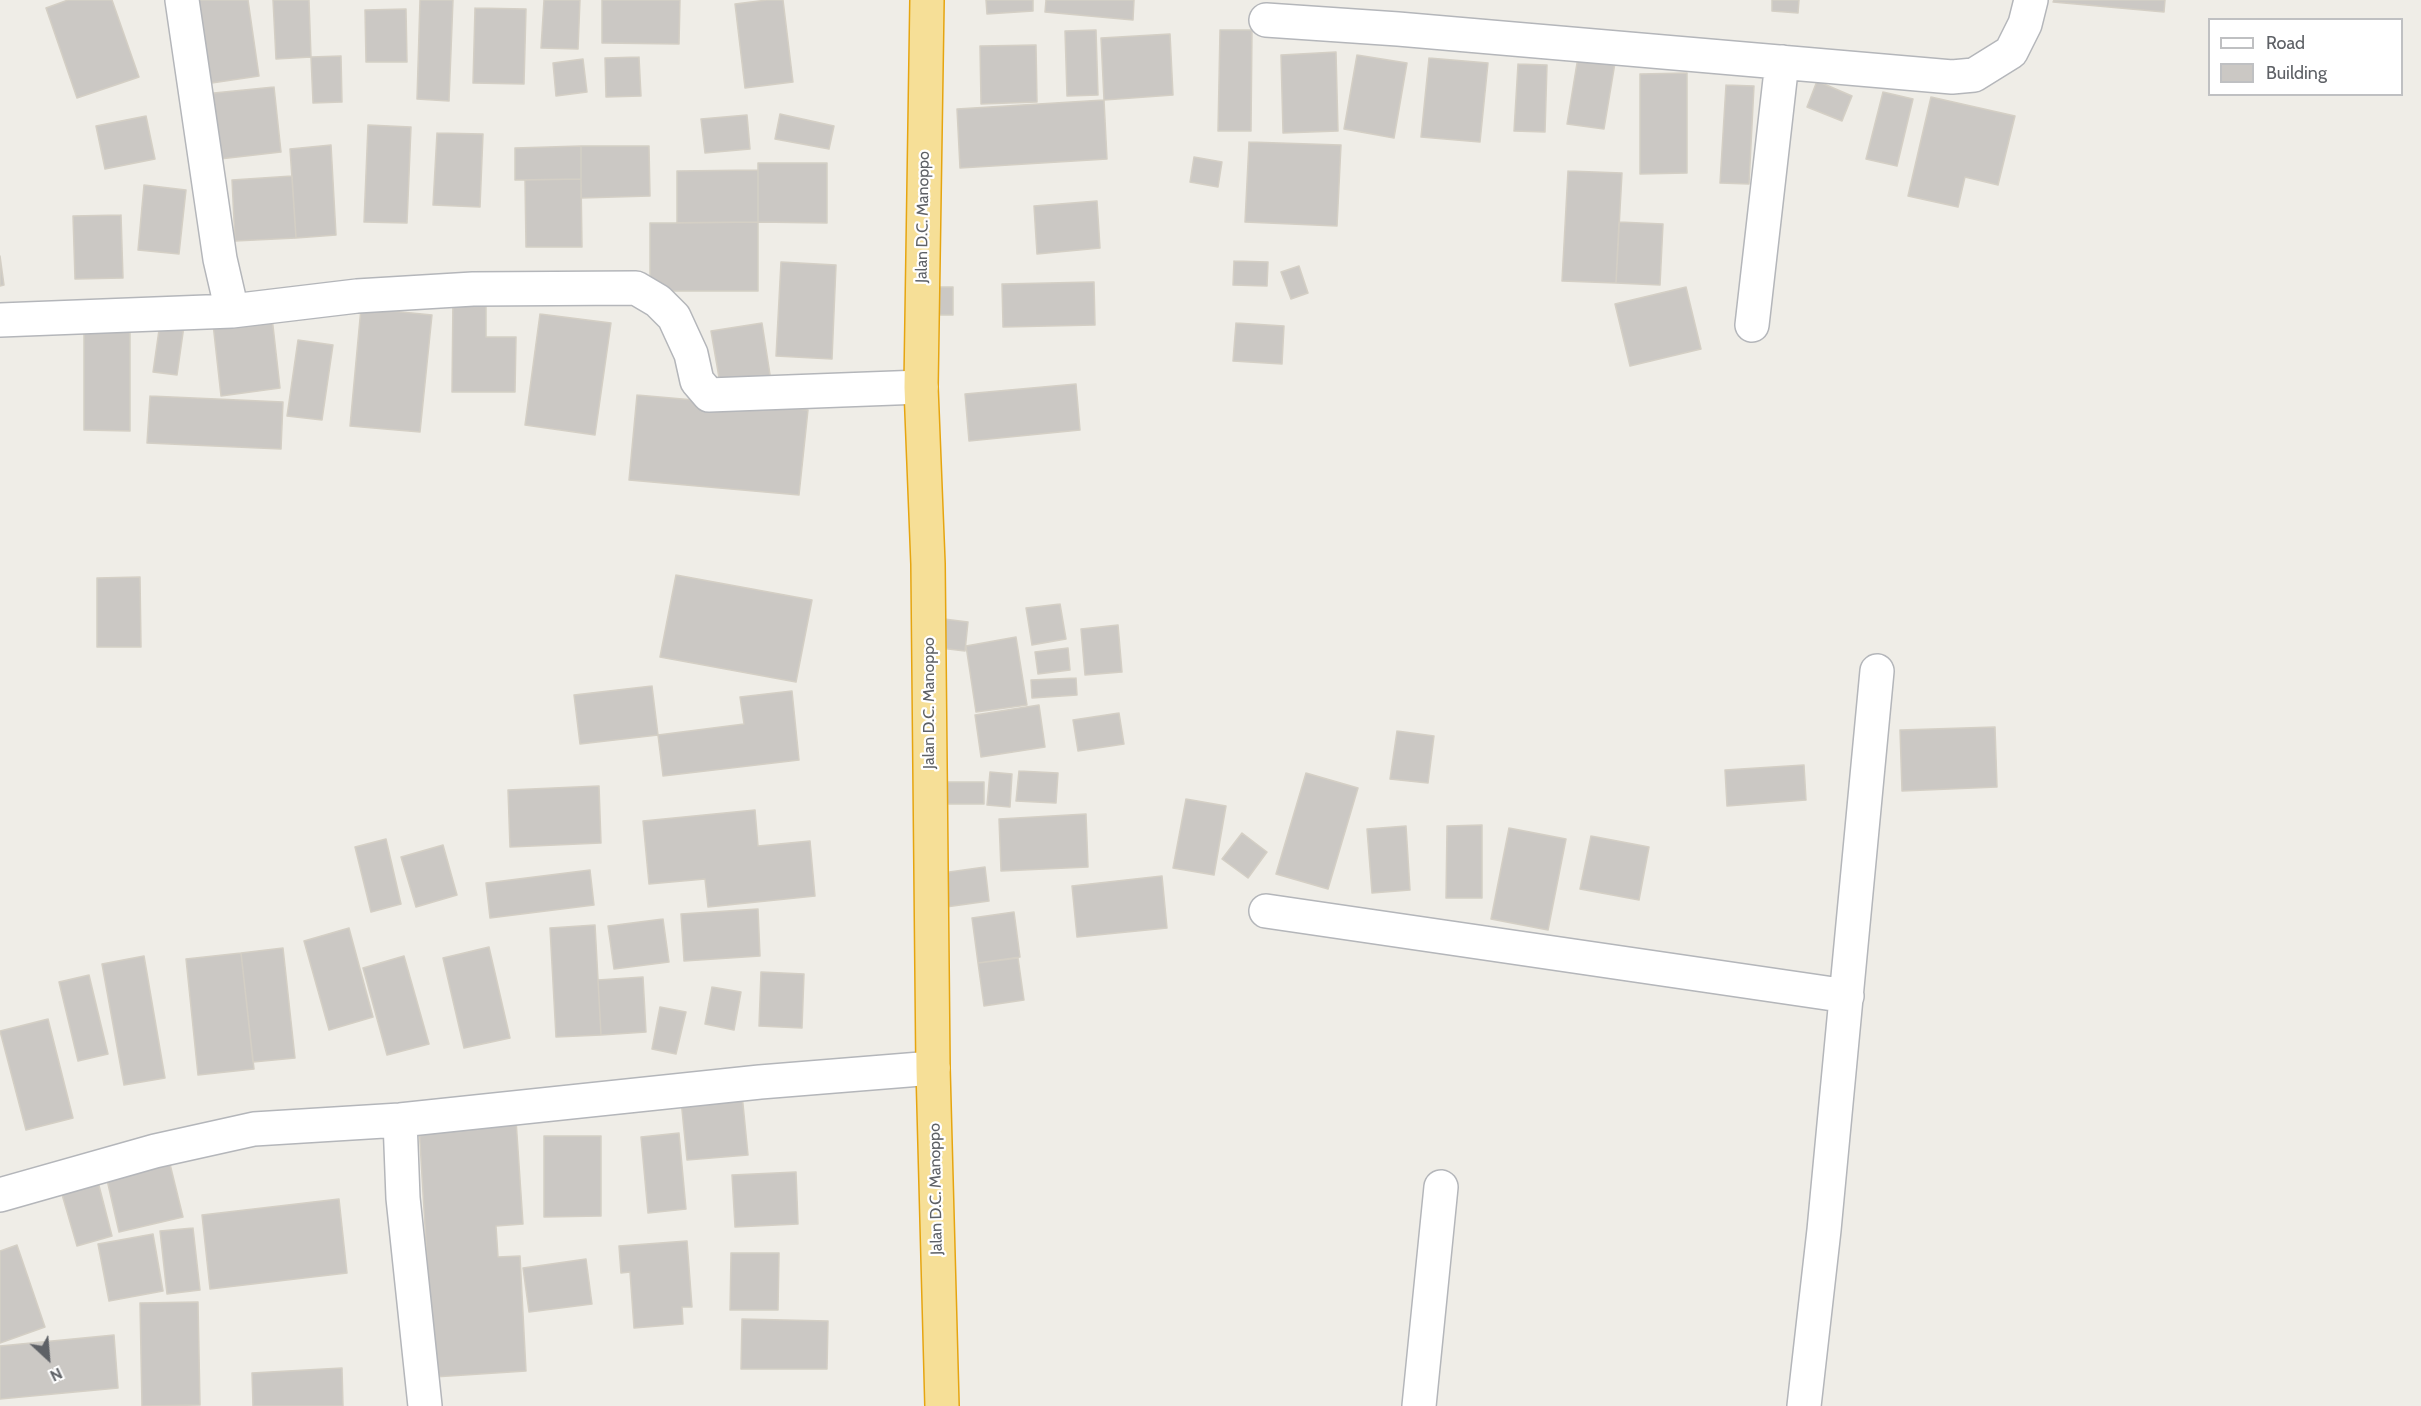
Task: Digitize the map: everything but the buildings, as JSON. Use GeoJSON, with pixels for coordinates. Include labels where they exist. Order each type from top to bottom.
{"type":"FeatureCollection","features":[{"type":"Feature","properties":{"kind":"highway","name":"Jalan D.C. Manoppo"},"geometry":{"type":"LineString","coordinates":[[927,0],[921,387],[928,564],[933,1068],[942,1406]]}},
{"type":"Feature","properties":{"kind":"street"},"geometry":{"type":"LineString","coordinates":[[182,0],[220,259],[232,311]]}},
{"type":"Feature","properties":{"kind":"street"},"geometry":{"type":"LineString","coordinates":[[1266,20],[1952,77],[1974,75],[2011,52],[2025,24],[2031,0]]}},
{"type":"Feature","properties":{"kind":"street"},"geometry":{"type":"LineString","coordinates":[[1752,325],[1782,62]]}},
{"type":"Feature","properties":{"kind":"street"},"geometry":{"type":"LineString","coordinates":[[0,320],[232,311],[357,296],[462,290],[590,286],[636,288],[658,301],[674,318],[691,354],[697,381],[709,394],[921,387]]}},
{"type":"Feature","properties":{"kind":"street"},"geometry":{"type":"LineString","coordinates":[[1804,1406],[1847,996],[1877,671]]}},
{"type":"Feature","properties":{"kind":"street"},"geometry":{"type":"LineString","coordinates":[[1266,912],[1847,996]]}},
{"type":"Feature","properties":{"kind":"street"},"geometry":{"type":"LineString","coordinates":[[0,1195],[155,1151],[254,1129],[400,1120],[760,1082],[933,1068]]}},
{"type":"Feature","properties":{"kind":"street"},"geometry":{"type":"LineString","coordinates":[[400,1120],[403,1198],[425,1406]]}},
{"type":"Feature","properties":{"kind":"street"},"geometry":{"type":"LineString","coordinates":[[1419,1406],[1442,1187]]}}]}
